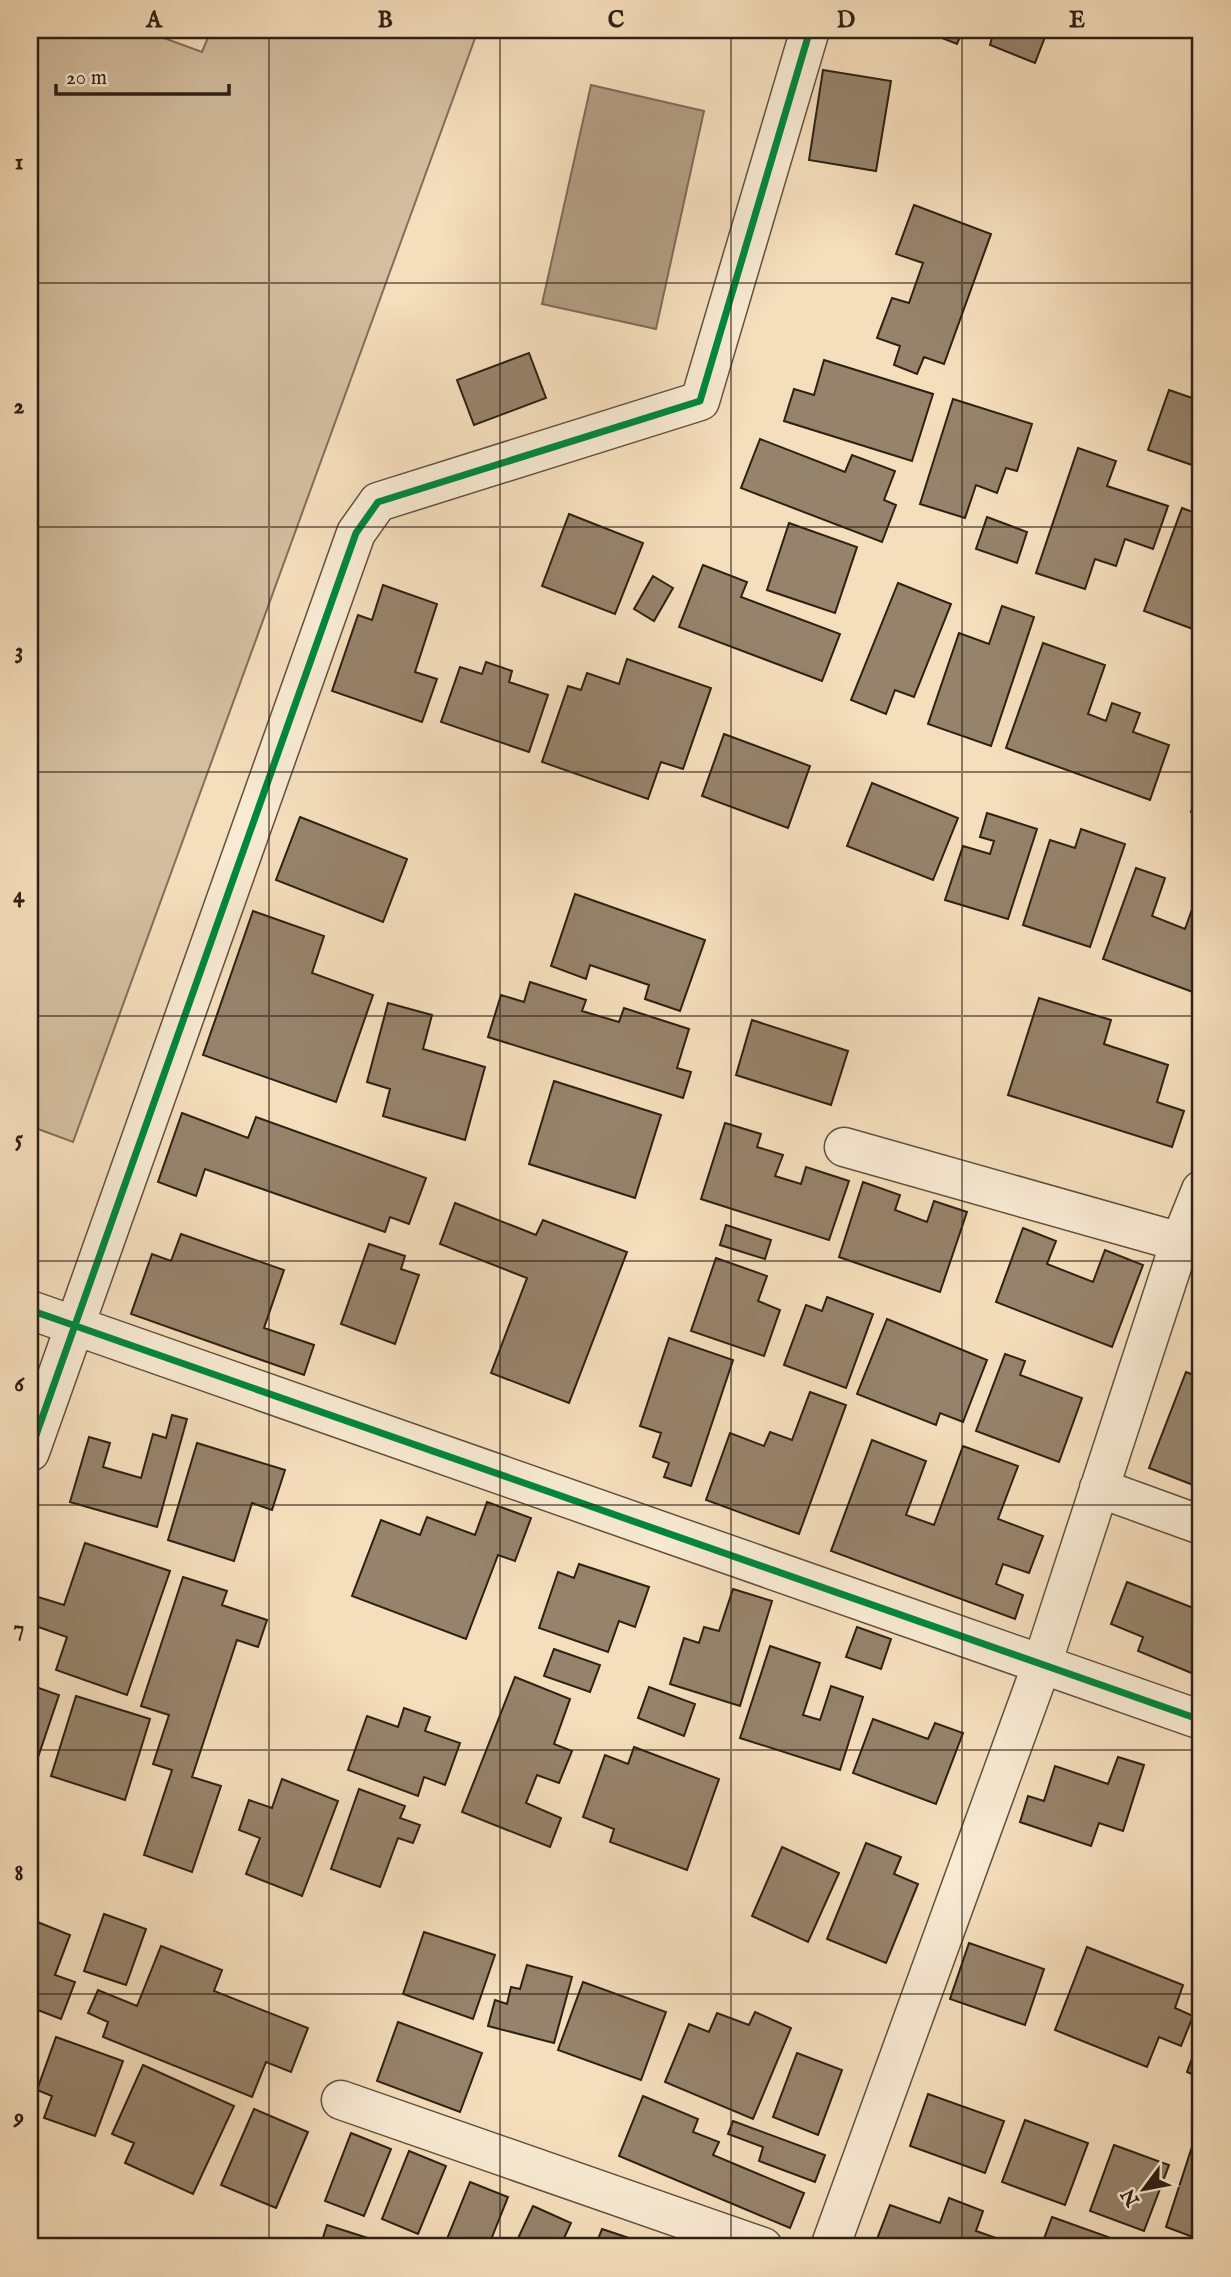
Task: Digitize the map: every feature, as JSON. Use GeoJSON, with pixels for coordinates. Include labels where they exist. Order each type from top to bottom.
{"type":"FeatureCollection","features":[{"type":"Feature","properties":{"kind":"street"},"geometry":{"type":"LineString","coordinates":[[30,1452],[356,533],[378,502],[699,401],[810,30]]}},
{"type":"Feature","properties":{"kind":"street"},"geometry":{"type":"LineString","coordinates":[[844,1147],[1180,1242]]}},
{"type":"Feature","properties":{"kind":"street"},"geometry":{"type":"LineString","coordinates":[[830,2247],[1042,1664],[1180,1242],[1201,1190]]}},
{"type":"Feature","properties":{"kind":"street"},"geometry":{"type":"LineString","coordinates":[[30,1310],[1201,1720]]}},
{"type":"Feature","properties":{"kind":"street"},"geometry":{"type":"LineString","coordinates":[[1099,1488],[1201,1525]]}},
{"type":"Feature","properties":{"kind":"street"},"geometry":{"type":"LineString","coordinates":[[341,2100],[763,2247]]}},
{"type":"Feature","properties":{"kind":"shaded area"},"geometry":{"type":"Polygon","coordinates":[[[30,30],[142,30],[202,52],[211,30],[478,30],[73,1142],[30,1126],[30,30]]]}},
{"type":"Feature","properties":{"kind":"shaded area"},"geometry":{"type":"Polygon","coordinates":[[[591,85],[704,111],[656,329],[542,304],[591,85]]]}},
{"type":"Feature","properties":{"kind":"building"},"geometry":{"type":"Polygon","coordinates":[[[922,30],[963,30],[957,44],[922,30]]]}},
{"type":"Feature","properties":{"kind":"building"},"geometry":{"type":"Polygon","coordinates":[[[994,30],[1031,30],[1045,37],[1035,63],[990,45],[994,30]]]}},
{"type":"Feature","properties":{"kind":"building"},"geometry":{"type":"Polygon","coordinates":[[[823,70],[891,81],[876,171],[809,160],[823,70]]]}},
{"type":"Feature","properties":{"kind":"building"},"geometry":{"type":"Polygon","coordinates":[[[914,205],[991,234],[944,364],[924,357],[917,374],[894,365],[900,346],[877,338],[892,298],[909,303],[923,263],[896,254],[914,205]]]}},
{"type":"Feature","properties":{"kind":"building"},"geometry":{"type":"Polygon","coordinates":[[[529,353],[546,398],[474,425],[457,380],[529,353]]]}},
{"type":"Feature","properties":{"kind":"building"},"geometry":{"type":"Polygon","coordinates":[[[824,360],[933,394],[912,461],[784,421],[794,389],[814,395],[824,360]]]}},
{"type":"Feature","properties":{"kind":"building"},"geometry":{"type":"Polygon","coordinates":[[[1169,390],[1201,401],[1201,468],[1148,450],[1169,390]]]}},
{"type":"Feature","properties":{"kind":"building"},"geometry":{"type":"Polygon","coordinates":[[[953,399],[1032,424],[1017,471],[1006,468],[997,493],[976,485],[965,518],[920,504],[953,399]]]}},
{"type":"Feature","properties":{"kind":"building"},"geometry":{"type":"Polygon","coordinates":[[[760,439],[845,472],[852,455],[895,471],[884,500],[896,505],[882,542],[741,488],[760,439]]]}},
{"type":"Feature","properties":{"kind":"building"},"geometry":{"type":"Polygon","coordinates":[[[1078,448],[1116,461],[1107,486],[1168,506],[1153,549],[1125,539],[1116,566],[1095,559],[1085,589],[1036,573],[1078,448]]]}},
{"type":"Feature","properties":{"kind":"building"},"geometry":{"type":"Polygon","coordinates":[[[1182,508],[1201,515],[1201,632],[1144,611],[1182,508]]]}},
{"type":"Feature","properties":{"kind":"building"},"geometry":{"type":"Polygon","coordinates":[[[569,514],[643,543],[615,614],[542,586],[569,514]]]}},
{"type":"Feature","properties":{"kind":"building"},"geometry":{"type":"Polygon","coordinates":[[[987,517],[1027,532],[1017,563],[976,549],[987,517]]]}},
{"type":"Feature","properties":{"kind":"building"},"geometry":{"type":"Polygon","coordinates":[[[789,523],[857,547],[835,613],[767,590],[789,523]]]}},
{"type":"Feature","properties":{"kind":"building"},"geometry":{"type":"Polygon","coordinates":[[[703,565],[747,582],[741,597],[840,634],[822,681],[679,627],[703,565]]]}},
{"type":"Feature","properties":{"kind":"building"},"geometry":{"type":"Polygon","coordinates":[[[653,576],[673,588],[654,621],[634,609],[653,576]]]}},
{"type":"Feature","properties":{"kind":"building"},"geometry":{"type":"Polygon","coordinates":[[[898,583],[951,604],[914,697],[895,690],[886,714],[851,700],[898,583]]]}},
{"type":"Feature","properties":{"kind":"building"},"geometry":{"type":"Polygon","coordinates":[[[383,585],[437,604],[415,672],[437,679],[422,722],[332,691],[358,615],[372,620],[383,585]]]}},
{"type":"Feature","properties":{"kind":"building"},"geometry":{"type":"Polygon","coordinates":[[[1002,606],[1034,617],[991,746],[928,724],[959,633],[989,644],[1002,606]]]}},
{"type":"Feature","properties":{"kind":"building"},"geometry":{"type":"Polygon","coordinates":[[[1043,643],[1105,665],[1088,714],[1106,721],[1112,703],[1140,713],[1133,732],[1169,745],[1150,800],[1006,748],[1043,643]]]}},
{"type":"Feature","properties":{"kind":"building"},"geometry":{"type":"Polygon","coordinates":[[[627,659],[711,688],[683,769],[661,762],[648,799],[542,762],[568,686],[581,690],[587,673],[619,684],[627,659]]]}},
{"type":"Feature","properties":{"kind":"building"},"geometry":{"type":"Polygon","coordinates":[[[486,662],[512,671],[509,682],[548,695],[529,752],[441,722],[460,667],[482,674],[486,662]]]}},
{"type":"Feature","properties":{"kind":"building"},"geometry":{"type":"Polygon","coordinates":[[[724,734],[810,766],[788,828],[702,796],[724,734]]]}},
{"type":"Feature","properties":{"kind":"building"},"geometry":{"type":"Polygon","coordinates":[[[872,783],[958,818],[933,880],[847,846],[872,783]]]}},
{"type":"Feature","properties":{"kind":"building"},"geometry":{"type":"Polygon","coordinates":[[[1201,787],[1201,816],[1191,812],[1201,787]]]}},
{"type":"Feature","properties":{"kind":"building"},"geometry":{"type":"Polygon","coordinates":[[[987,813],[1037,829],[1008,919],[945,900],[963,846],[990,854],[994,841],[980,837],[987,813]]]}},
{"type":"Feature","properties":{"kind":"building"},"geometry":{"type":"Polygon","coordinates":[[[300,817],[407,859],[383,922],[276,880],[300,817]]]}},
{"type":"Feature","properties":{"kind":"building"},"geometry":{"type":"Polygon","coordinates":[[[1081,829],[1125,844],[1090,947],[1023,925],[1050,840],[1075,848],[1081,829]]]}},
{"type":"Feature","properties":{"kind":"building"},"geometry":{"type":"Polygon","coordinates":[[[1136,868],[1165,878],[1152,916],[1185,929],[1201,884],[1201,995],[1103,959],[1136,868]]]}},
{"type":"Feature","properties":{"kind":"building"},"geometry":{"type":"Polygon","coordinates":[[[575,894],[705,940],[680,1011],[645,999],[649,985],[590,965],[586,979],[551,966],[575,894]]]}},
{"type":"Feature","properties":{"kind":"building"},"geometry":{"type":"Polygon","coordinates":[[[253,911],[324,936],[312,973],[373,995],[336,1102],[203,1055],[253,911]]]}},
{"type":"Feature","properties":{"kind":"building"},"geometry":{"type":"Polygon","coordinates":[[[530,982],[586,1000],[582,1011],[619,1022],[624,1008],[689,1029],[677,1068],[691,1072],[683,1098],[488,1037],[501,995],[524,1002],[530,982]]]}},
{"type":"Feature","properties":{"kind":"building"},"geometry":{"type":"Polygon","coordinates":[[[1039,998],[1111,1020],[1104,1044],[1168,1065],[1157,1102],[1184,1111],[1172,1147],[1008,1095],[1039,998]]]}},
{"type":"Feature","properties":{"kind":"building"},"geometry":{"type":"Polygon","coordinates":[[[388,1003],[432,1015],[423,1049],[485,1067],[465,1140],[383,1116],[390,1089],[367,1082],[388,1003]]]}},
{"type":"Feature","properties":{"kind":"building"},"geometry":{"type":"Polygon","coordinates":[[[752,1020],[848,1051],[831,1105],[736,1075],[752,1020]]]}},
{"type":"Feature","properties":{"kind":"building"},"geometry":{"type":"Polygon","coordinates":[[[554,1081],[661,1115],[635,1198],[529,1164],[554,1081]]]}},
{"type":"Feature","properties":{"kind":"building"},"geometry":{"type":"Polygon","coordinates":[[[182,1113],[248,1138],[256,1117],[426,1178],[409,1224],[390,1217],[385,1232],[205,1169],[196,1196],[158,1182],[182,1113]]]}},
{"type":"Feature","properties":{"kind":"building"},"geometry":{"type":"Polygon","coordinates":[[[725,1123],[761,1134],[757,1147],[783,1155],[775,1176],[801,1184],[806,1167],[849,1181],[829,1240],[701,1199],[725,1123]]]}},
{"type":"Feature","properties":{"kind":"building"},"geometry":{"type":"Polygon","coordinates":[[[863,1182],[900,1195],[895,1210],[927,1222],[934,1201],[967,1212],[940,1292],[839,1257],[863,1182]]]}},
{"type":"Feature","properties":{"kind":"building"},"geometry":{"type":"Polygon","coordinates":[[[455,1203],[536,1235],[543,1220],[627,1252],[569,1403],[491,1373],[527,1278],[440,1244],[455,1203]]]}},
{"type":"Feature","properties":{"kind":"building"},"geometry":{"type":"Polygon","coordinates":[[[726,1225],[771,1240],[765,1259],[720,1245],[726,1225]]]}},
{"type":"Feature","properties":{"kind":"building"},"geometry":{"type":"Polygon","coordinates":[[[1023,1228],[1056,1241],[1047,1264],[1093,1282],[1105,1250],[1143,1265],[1112,1347],[996,1302],[1023,1228]]]}},
{"type":"Feature","properties":{"kind":"building"},"geometry":{"type":"Polygon","coordinates":[[[181,1234],[284,1270],[264,1328],[314,1345],[304,1375],[131,1314],[152,1254],[171,1261],[181,1234]]]}},
{"type":"Feature","properties":{"kind":"building"},"geometry":{"type":"Polygon","coordinates":[[[369,1244],[405,1256],[401,1269],[419,1275],[395,1344],[341,1324],[369,1244]]]}},
{"type":"Feature","properties":{"kind":"building"},"geometry":{"type":"Polygon","coordinates":[[[716,1258],[767,1276],[758,1301],[780,1310],[764,1356],[691,1331],[716,1258]]]}},
{"type":"Feature","properties":{"kind":"building"},"geometry":{"type":"Polygon","coordinates":[[[827,1297],[873,1314],[846,1388],[784,1365],[806,1305],[822,1311],[827,1297]]]}},
{"type":"Feature","properties":{"kind":"building"},"geometry":{"type":"Polygon","coordinates":[[[887,1319],[987,1360],[963,1422],[940,1413],[936,1425],[857,1394],[887,1319]]]}},
{"type":"Feature","properties":{"kind":"building"},"geometry":{"type":"Polygon","coordinates":[[[669,1338],[733,1360],[691,1486],[664,1477],[669,1463],[653,1457],[661,1433],[640,1426],[669,1338]]]}},
{"type":"Feature","properties":{"kind":"building"},"geometry":{"type":"Polygon","coordinates":[[[1005,1354],[1025,1361],[1020,1375],[1082,1398],[1059,1462],[976,1431],[1005,1354]]]}},
{"type":"Feature","properties":{"kind":"building"},"geometry":{"type":"Polygon","coordinates":[[[1186,1372],[1201,1378],[1201,1488],[1149,1468],[1186,1372]]]}},
{"type":"Feature","properties":{"kind":"building"},"geometry":{"type":"Polygon","coordinates":[[[810,1392],[846,1405],[799,1534],[706,1500],[730,1433],[764,1446],[770,1432],[792,1440],[810,1392]]]}},
{"type":"Feature","properties":{"kind":"building"},"geometry":{"type":"Polygon","coordinates":[[[172,1415],[187,1419],[157,1527],[70,1502],[89,1437],[110,1443],[103,1467],[141,1478],[153,1434],[166,1438],[172,1415]]]}},
{"type":"Feature","properties":{"kind":"building"},"geometry":{"type":"Polygon","coordinates":[[[872,1440],[926,1461],[906,1515],[934,1525],[963,1446],[1018,1466],[998,1519],[1043,1536],[1029,1573],[1003,1564],[996,1584],[1023,1595],[1015,1619],[831,1551],[872,1440]]]}},
{"type":"Feature","properties":{"kind":"building"},"geometry":{"type":"Polygon","coordinates":[[[197,1443],[285,1470],[272,1510],[252,1503],[234,1561],[168,1540],[197,1443]]]}},
{"type":"Feature","properties":{"kind":"building"},"geometry":{"type":"Polygon","coordinates":[[[487,1502],[531,1518],[515,1561],[498,1555],[466,1639],[352,1596],[381,1520],[420,1535],[427,1517],[475,1535],[487,1502]]]}},
{"type":"Feature","properties":{"kind":"building"},"geometry":{"type":"Polygon","coordinates":[[[85,1543],[170,1571],[127,1695],[56,1670],[67,1637],[30,1624],[35,1596],[64,1605],[85,1543]]]}},
{"type":"Feature","properties":{"kind":"building"},"geometry":{"type":"Polygon","coordinates":[[[579,1564],[649,1587],[635,1627],[619,1621],[608,1652],[539,1628],[558,1572],[574,1578],[579,1564]]]}},
{"type":"Feature","properties":{"kind":"building"},"geometry":{"type":"Polygon","coordinates":[[[183,1577],[227,1591],[222,1605],[267,1620],[258,1647],[237,1640],[192,1777],[221,1786],[192,1872],[144,1855],[172,1770],[153,1764],[169,1715],[141,1706],[183,1577]]]}},
{"type":"Feature","properties":{"kind":"building"},"geometry":{"type":"Polygon","coordinates":[[[1127,1582],[1201,1611],[1201,1677],[1138,1651],[1143,1637],[1111,1624],[1127,1582]]]}},
{"type":"Feature","properties":{"kind":"building"},"geometry":{"type":"Polygon","coordinates":[[[733,1589],[772,1601],[740,1706],[670,1684],[684,1638],[699,1643],[704,1627],[719,1631],[733,1589]]]}},
{"type":"Feature","properties":{"kind":"building"},"geometry":{"type":"Polygon","coordinates":[[[857,1627],[891,1639],[881,1669],[846,1657],[857,1627]]]}},
{"type":"Feature","properties":{"kind":"building"},"geometry":{"type":"Polygon","coordinates":[[[770,1646],[820,1663],[803,1715],[820,1720],[831,1686],[863,1697],[840,1770],[740,1738],[770,1646]]]}},
{"type":"Feature","properties":{"kind":"building"},"geometry":{"type":"Polygon","coordinates":[[[554,1649],[600,1665],[590,1692],[544,1676],[554,1649]]]}},
{"type":"Feature","properties":{"kind":"building"},"geometry":{"type":"Polygon","coordinates":[[[515,1677],[570,1699],[554,1744],[572,1751],[559,1783],[537,1775],[526,1803],[561,1818],[550,1847],[462,1812],[515,1677]]]}},
{"type":"Feature","properties":{"kind":"building"},"geometry":{"type":"Polygon","coordinates":[[[30,1685],[59,1695],[30,1781],[30,1685]]]}},
{"type":"Feature","properties":{"kind":"building"},"geometry":{"type":"Polygon","coordinates":[[[649,1687],[695,1704],[684,1736],[638,1718],[649,1687]]]}},
{"type":"Feature","properties":{"kind":"building"},"geometry":{"type":"Polygon","coordinates":[[[76,1696],[150,1719],[125,1800],[51,1776],[76,1696]]]}},
{"type":"Feature","properties":{"kind":"building"},"geometry":{"type":"Polygon","coordinates":[[[404,1708],[430,1717],[425,1731],[460,1743],[445,1785],[424,1777],[418,1796],[348,1770],[367,1716],[398,1727],[404,1708]]]}},
{"type":"Feature","properties":{"kind":"building"},"geometry":{"type":"Polygon","coordinates":[[[873,1719],[928,1739],[935,1723],[963,1733],[936,1804],[853,1773],[873,1719]]]}},
{"type":"Feature","properties":{"kind":"building"},"geometry":{"type":"Polygon","coordinates":[[[634,1747],[719,1779],[687,1870],[610,1842],[614,1829],[583,1817],[605,1755],[628,1764],[634,1747]]]}},
{"type":"Feature","properties":{"kind":"building"},"geometry":{"type":"Polygon","coordinates":[[[1118,1757],[1144,1765],[1123,1831],[1099,1823],[1091,1846],[1020,1822],[1028,1796],[1044,1801],[1055,1766],[1108,1784],[1118,1757]]]}},
{"type":"Feature","properties":{"kind":"building"},"geometry":{"type":"Polygon","coordinates":[[[282,1779],[338,1801],[302,1896],[246,1874],[260,1838],[239,1830],[249,1800],[272,1808],[282,1779]]]}},
{"type":"Feature","properties":{"kind":"building"},"geometry":{"type":"Polygon","coordinates":[[[359,1789],[405,1806],[400,1818],[420,1825],[413,1843],[398,1838],[380,1887],[331,1869],[359,1789]]]}},
{"type":"Feature","properties":{"kind":"building"},"geometry":{"type":"Polygon","coordinates":[[[866,1843],[901,1857],[894,1874],[918,1884],[886,1963],[827,1939],[866,1843]]]}},
{"type":"Feature","properties":{"kind":"building"},"geometry":{"type":"Polygon","coordinates":[[[782,1847],[839,1873],[808,1942],[752,1916],[782,1847]]]}},
{"type":"Feature","properties":{"kind":"building"},"geometry":{"type":"Polygon","coordinates":[[[104,1914],[146,1929],[126,1985],[84,1971],[104,1914]]]}},
{"type":"Feature","properties":{"kind":"building"},"geometry":{"type":"Polygon","coordinates":[[[30,1919],[70,1935],[55,1975],[75,1982],[61,2019],[30,2007],[30,1919]]]}},
{"type":"Feature","properties":{"kind":"building"},"geometry":{"type":"Polygon","coordinates":[[[424,1932],[495,1955],[473,2019],[403,1994],[424,1932]]]}},
{"type":"Feature","properties":{"kind":"building"},"geometry":{"type":"Polygon","coordinates":[[[969,1943],[1044,1969],[1025,2025],[950,1999],[969,1943]]]}},
{"type":"Feature","properties":{"kind":"building"},"geometry":{"type":"Polygon","coordinates":[[[161,1946],[222,1970],[214,1991],[308,2028],[291,2072],[266,2062],[252,2097],[103,2037],[108,2022],[88,2013],[98,1990],[137,2006],[161,1946]]]}},
{"type":"Feature","properties":{"kind":"building"},"geometry":{"type":"Polygon","coordinates":[[[1087,1947],[1183,1985],[1175,2008],[1193,2016],[1181,2046],[1159,2037],[1147,2067],[1055,2030],[1087,1947]]]}},
{"type":"Feature","properties":{"kind":"building"},"geometry":{"type":"Polygon","coordinates":[[[527,1965],[572,1977],[554,2043],[488,2026],[495,2000],[507,2004],[511,1987],[520,1989],[527,1965]]]}},
{"type":"Feature","properties":{"kind":"building"},"geometry":{"type":"Polygon","coordinates":[[[583,1982],[666,2012],[641,2080],[558,2050],[583,1982]]]}},
{"type":"Feature","properties":{"kind":"building"},"geometry":{"type":"Polygon","coordinates":[[[755,2012],[791,2028],[753,2119],[665,2082],[689,2024],[709,2032],[717,2013],[749,2025],[755,2012]]]}},
{"type":"Feature","properties":{"kind":"building"},"geometry":{"type":"Polygon","coordinates":[[[398,2022],[482,2053],[460,2112],[377,2081],[398,2022]]]}},
{"type":"Feature","properties":{"kind":"building"},"geometry":{"type":"Polygon","coordinates":[[[56,2037],[123,2061],[95,2136],[44,2118],[52,2096],[37,2090],[56,2037]]]}},
{"type":"Feature","properties":{"kind":"building"},"geometry":{"type":"Polygon","coordinates":[[[1199,2040],[1201,2041],[1201,2078],[1187,2072],[1199,2040]]]}},
{"type":"Feature","properties":{"kind":"building"},"geometry":{"type":"Polygon","coordinates":[[[797,2053],[842,2070],[818,2135],[773,2117],[797,2053]]]}},
{"type":"Feature","properties":{"kind":"building"},"geometry":{"type":"Polygon","coordinates":[[[143,2065],[234,2106],[193,2194],[125,2163],[134,2143],[112,2134],[143,2065]]]}},
{"type":"Feature","properties":{"kind":"building"},"geometry":{"type":"Polygon","coordinates":[[[928,2094],[1004,2121],[985,2173],[910,2146],[928,2094]]]}},
{"type":"Feature","properties":{"kind":"building"},"geometry":{"type":"Polygon","coordinates":[[[643,2096],[698,2119],[693,2132],[719,2142],[713,2155],[804,2193],[790,2228],[619,2156],[643,2096]]]}},
{"type":"Feature","properties":{"kind":"building"},"geometry":{"type":"Polygon","coordinates":[[[254,2109],[308,2132],[276,2208],[221,2185],[254,2109]]]}},
{"type":"Feature","properties":{"kind":"building"},"geometry":{"type":"Polygon","coordinates":[[[1201,2119],[1201,2240],[1166,2227],[1201,2119]]]}},
{"type":"Feature","properties":{"kind":"building"},"geometry":{"type":"Polygon","coordinates":[[[1025,2120],[1088,2143],[1065,2205],[1002,2182],[1025,2120]]]}},
{"type":"Feature","properties":{"kind":"building"},"geometry":{"type":"Polygon","coordinates":[[[733,2121],[825,2155],[815,2182],[759,2161],[763,2147],[728,2134],[733,2121]]]}},
{"type":"Feature","properties":{"kind":"building"},"geometry":{"type":"Polygon","coordinates":[[[351,2133],[391,2149],[364,2216],[325,2201],[351,2133]]]}},
{"type":"Feature","properties":{"kind":"building"},"geometry":{"type":"Polygon","coordinates":[[[1114,2145],[1169,2165],[1144,2231],[1090,2211],[1114,2145]]]}},
{"type":"Feature","properties":{"kind":"building"},"geometry":{"type":"Polygon","coordinates":[[[409,2151],[446,2166],[418,2234],[382,2219],[409,2151]]]}},
{"type":"Feature","properties":{"kind":"building"},"geometry":{"type":"Polygon","coordinates":[[[470,2182],[508,2197],[488,2247],[454,2247],[445,2244],[470,2182]]]}},
{"type":"Feature","properties":{"kind":"building"},"geometry":{"type":"Polygon","coordinates":[[[949,2198],[983,2211],[976,2231],[1021,2247],[874,2247],[890,2205],[940,2223],[949,2198]]]}},
{"type":"Feature","properties":{"kind":"building"},"geometry":{"type":"Polygon","coordinates":[[[533,2206],[571,2223],[560,2247],[514,2247],[533,2206]]]}},
{"type":"Feature","properties":{"kind":"building"},"geometry":{"type":"Polygon","coordinates":[[[1052,2217],[1111,2238],[1108,2247],[1041,2247],[1052,2217]]]}},
{"type":"Feature","properties":{"kind":"building"},"geometry":{"type":"Polygon","coordinates":[[[327,2225],[396,2247],[320,2247],[327,2225]]]}},
{"type":"Feature","properties":{"kind":"building"},"geometry":{"type":"Polygon","coordinates":[[[602,2229],[656,2247],[595,2247],[602,2229]]]}},
{"type":"Feature","properties":{"kind":"cycle path"},"geometry":{"type":"LineString","coordinates":[[30,1452],[356,533],[378,502],[700,401],[810,30]]}},
{"type":"Feature","properties":{"kind":"cycle path"},"geometry":{"type":"LineString","coordinates":[[30,1310],[1201,1720]]}}]}
